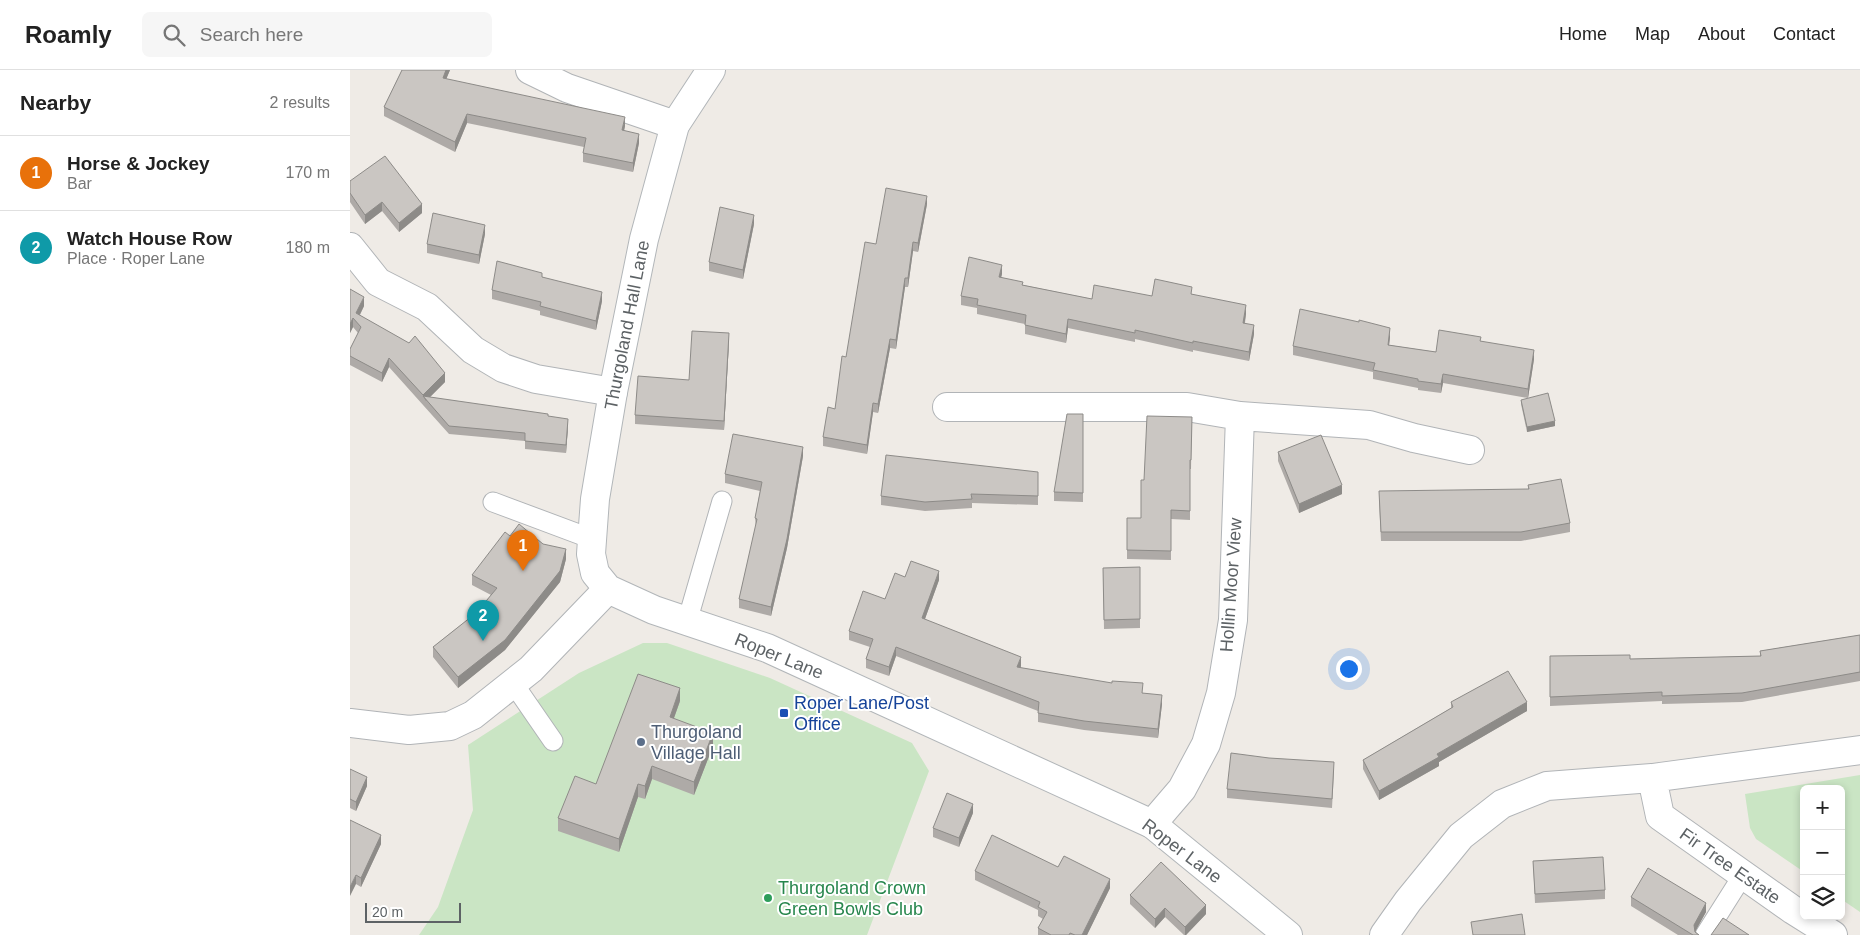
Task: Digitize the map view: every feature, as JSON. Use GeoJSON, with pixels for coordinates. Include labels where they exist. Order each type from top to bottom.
{"type":"FeatureCollection","features":[{"type":"Feature","properties":{"kind":"street"},"geometry":{"type":"LineString","coordinates":[[530,70],[567,88],[675,125]]}},
{"type":"Feature","properties":{"kind":"street","name":"Thurgoland Hall Lane"},"geometry":{"type":"LineString","coordinates":[[608,589],[595,573],[591,554],[595,499],[613,392],[644,239],[675,125],[711,70]]}},
{"type":"Feature","properties":{"kind":"street"},"geometry":{"type":"LineString","coordinates":[[350,247],[378,282],[427,307],[473,350],[503,368],[536,379],[613,392]]}},
{"type":"Feature","properties":{"kind":"street"},"geometry":{"type":"LineString","coordinates":[[947,407],[1187,407],[1240,416],[1369,425],[1414,438],[1470,450]]}},
{"type":"Feature","properties":{"kind":"street","name":"Hollin Moor View"},"geometry":{"type":"LineString","coordinates":[[1152,824],[1182,788],[1206,744],[1221,693],[1233,620],[1240,416]]}},
{"type":"Feature","properties":{"kind":"street"},"geometry":{"type":"LineString","coordinates":[[350,723],[409,730],[450,726],[473,715],[531,669],[608,589]]}},
{"type":"Feature","properties":{"kind":"street","name":"Roper Lane"},"geometry":{"type":"LineString","coordinates":[[608,589],[654,610],[767,648],[1152,824],[1288,935]]}},
{"type":"Feature","properties":{"kind":"street"},"geometry":{"type":"LineString","coordinates":[[1384,935],[1408,901],[1461,836],[1502,804],[1547,786],[1652,778],[1860,750]]}},
{"type":"Feature","properties":{"kind":"street","name":"Fir Tree Estate"},"geometry":{"type":"LineString","coordinates":[[1652,778],[1660,816],[1793,910],[1833,935]]}},
{"type":"Feature","properties":{"kind":"lane"},"geometry":{"type":"LineString","coordinates":[[687,622],[722,501]]}},
{"type":"Feature","properties":{"kind":"lane"},"geometry":{"type":"LineString","coordinates":[[493,502],[592,538]]}},
{"type":"Feature","properties":{"kind":"lane"},"geometry":{"type":"LineString","coordinates":[[513,682],[553,741]]}},
{"type":"Feature","properties":{"kind":"lane"},"geometry":{"type":"LineString","coordinates":[[1705,935],[1743,875]]}},
{"type":"Feature","properties":{"kind":"green space"},"geometry":{"type":"Polygon","coordinates":[[[643,643],[667,643],[770,678],[912,743],[929,771],[867,935],[419,935],[438,907],[473,810],[468,745],[579,673],[643,643]]]}},
{"type":"Feature","properties":{"kind":"green space"},"geometry":{"type":"Polygon","coordinates":[[[1860,775],[1860,912],[1845,902],[1845,785],[1800,785],[1800,869],[1756,839],[1750,828],[1745,794],[1860,775]]]}},
{"type":"Feature","properties":{"kind":"building"},"geometry":{"type":"Polygon","coordinates":[[[402,70],[446,70],[443,78],[625,117],[622,130],[639,134],[633,163],[583,153],[586,138],[467,114],[455,142],[384,107],[402,70]]]}},
{"type":"Feature","properties":{"kind":"building"},"geometry":{"type":"Polygon","coordinates":[[[385,156],[422,204],[399,223],[382,202],[365,215],[350,193],[350,181],[385,156]]]}},
{"type":"Feature","properties":{"kind":"building"},"geometry":{"type":"Polygon","coordinates":[[[886,188],[927,196],[918,243],[913,242],[908,278],[905,278],[896,340],[890,339],[878,404],[873,403],[867,445],[823,437],[828,407],[835,409],[842,356],[846,357],[865,242],[876,244],[886,188]]]}},
{"type":"Feature","properties":{"kind":"building"},"geometry":{"type":"Polygon","coordinates":[[[720,207],[754,215],[743,270],[709,262],[720,207]]]}},
{"type":"Feature","properties":{"kind":"building"},"geometry":{"type":"Polygon","coordinates":[[[433,213],[485,225],[479,255],[427,244],[433,213]]]}},
{"type":"Feature","properties":{"kind":"building"},"geometry":{"type":"Polygon","coordinates":[[[969,257],[1002,265],[999,277],[1023,282],[1022,285],[1092,299],[1094,285],[1152,296],[1155,279],[1192,287],[1191,294],[1246,305],[1243,323],[1254,325],[1249,352],[1193,341],[1193,343],[1135,330],[1135,333],[1068,319],[1066,334],[1025,325],[1026,315],[977,305],[978,299],[961,296],[969,257]]]}},
{"type":"Feature","properties":{"kind":"building"},"geometry":{"type":"Polygon","coordinates":[[[497,261],[542,273],[542,277],[602,292],[596,321],[540,306],[541,302],[492,290],[497,261]]]}},
{"type":"Feature","properties":{"kind":"building"},"geometry":{"type":"Polygon","coordinates":[[[350,289],[364,297],[356,313],[409,343],[415,336],[445,373],[423,395],[389,358],[382,373],[350,356],[350,349],[361,327],[353,318],[350,324],[350,289]]]}},
{"type":"Feature","properties":{"kind":"building"},"geometry":{"type":"Polygon","coordinates":[[[1300,309],[1390,328],[1388,345],[1436,352],[1439,330],[1481,337],[1480,341],[1534,350],[1528,389],[1443,374],[1441,384],[1418,381],[1418,379],[1373,370],[1375,363],[1293,346],[1300,309]]]}},
{"type":"Feature","properties":{"kind":"building"},"geometry":{"type":"Polygon","coordinates":[[[692,331],[729,333],[724,421],[635,415],[638,376],[689,380],[692,331]]]}},
{"type":"Feature","properties":{"kind":"building"},"geometry":{"type":"Polygon","coordinates":[[[1548,393],[1555,421],[1527,427],[1521,400],[1548,393]]]}},
{"type":"Feature","properties":{"kind":"building"},"geometry":{"type":"Polygon","coordinates":[[[423,396],[548,414],[548,416],[568,419],[566,445],[525,441],[525,433],[449,426],[423,396]]]}},
{"type":"Feature","properties":{"kind":"building"},"geometry":{"type":"Polygon","coordinates":[[[1067,414],[1083,414],[1083,493],[1054,492],[1067,414]]]}},
{"type":"Feature","properties":{"kind":"building"},"geometry":{"type":"Polygon","coordinates":[[[1147,416],[1192,417],[1190,511],[1171,510],[1171,551],[1127,550],[1127,518],[1141,518],[1141,480],[1144,480],[1147,416]]]}},
{"type":"Feature","properties":{"kind":"building"},"geometry":{"type":"Polygon","coordinates":[[[733,434],[803,447],[787,539],[771,607],[739,599],[757,519],[755,518],[762,482],[725,474],[733,434]]]}},
{"type":"Feature","properties":{"kind":"building"},"geometry":{"type":"Polygon","coordinates":[[[1321,435],[1342,485],[1299,504],[1278,452],[1321,435]]]}},
{"type":"Feature","properties":{"kind":"building"},"geometry":{"type":"Polygon","coordinates":[[[886,455],[1038,472],[1038,496],[971,494],[972,499],[925,502],[881,496],[886,455]]]}},
{"type":"Feature","properties":{"kind":"building"},"geometry":{"type":"Polygon","coordinates":[[[1561,479],[1570,523],[1521,532],[1381,532],[1379,491],[1529,489],[1528,485],[1561,479]]]}},
{"type":"Feature","properties":{"kind":"building"},"geometry":{"type":"Polygon","coordinates":[[[519,524],[543,544],[566,549],[560,571],[505,640],[458,677],[433,647],[476,613],[497,588],[472,575],[505,532],[510,536],[519,524]]]}},
{"type":"Feature","properties":{"kind":"building"},"geometry":{"type":"Polygon","coordinates":[[[911,561],[939,571],[922,618],[1021,657],[1017,667],[1112,683],[1112,681],[1143,683],[1142,693],[1162,695],[1158,729],[1084,721],[1038,713],[1039,702],[896,647],[889,667],[866,659],[873,639],[849,631],[863,591],[885,599],[895,573],[905,577],[911,561]]]}},
{"type":"Feature","properties":{"kind":"building"},"geometry":{"type":"Polygon","coordinates":[[[1140,567],[1140,619],[1104,620],[1103,568],[1140,567]]]}},
{"type":"Feature","properties":{"kind":"building"},"geometry":{"type":"Polygon","coordinates":[[[1860,635],[1860,672],[1742,693],[1662,696],[1662,692],[1550,697],[1550,656],[1630,655],[1630,659],[1761,656],[1760,651],[1860,635]]]}},
{"type":"Feature","properties":{"kind":"building"},"geometry":{"type":"Polygon","coordinates":[[[1508,671],[1527,702],[1437,754],[1439,757],[1379,791],[1363,760],[1453,707],[1451,702],[1508,671]]]}},
{"type":"Feature","properties":{"kind":"building"},"geometry":{"type":"Polygon","coordinates":[[[638,674],[680,688],[670,717],[713,733],[694,782],[652,766],[645,786],[638,784],[619,839],[558,818],[575,776],[596,784],[638,674]]]}},
{"type":"Feature","properties":{"kind":"building"},"geometry":{"type":"Polygon","coordinates":[[[1231,753],[1269,758],[1334,762],[1332,799],[1227,789],[1231,753]]]}},
{"type":"Feature","properties":{"kind":"building"},"geometry":{"type":"Polygon","coordinates":[[[350,769],[367,777],[356,802],[350,799],[350,769]]]}},
{"type":"Feature","properties":{"kind":"building"},"geometry":{"type":"Polygon","coordinates":[[[947,793],[973,804],[959,838],[933,828],[947,793]]]}},
{"type":"Feature","properties":{"kind":"building"},"geometry":{"type":"Polygon","coordinates":[[[350,820],[381,835],[361,878],[356,875],[350,887],[350,820]]]}},
{"type":"Feature","properties":{"kind":"building"},"geometry":{"type":"Polygon","coordinates":[[[992,835],[1058,867],[1064,856],[1110,879],[1082,935],[1070,933],[1069,935],[1051,935],[1038,928],[1047,912],[1038,907],[1040,902],[975,871],[992,835]]]}},
{"type":"Feature","properties":{"kind":"building"},"geometry":{"type":"Polygon","coordinates":[[[1603,857],[1605,890],[1535,894],[1533,861],[1603,857]]]}},
{"type":"Feature","properties":{"kind":"building"},"geometry":{"type":"Polygon","coordinates":[[[1161,862],[1206,905],[1185,927],[1165,908],[1155,919],[1130,895],[1161,862]]]}},
{"type":"Feature","properties":{"kind":"building"},"geometry":{"type":"Polygon","coordinates":[[[1648,868],[1706,903],[1694,925],[1695,932],[1699,935],[1693,935],[1631,897],[1648,868]]]}},
{"type":"Feature","properties":{"kind":"building"},"geometry":{"type":"Polygon","coordinates":[[[1522,914],[1525,935],[1473,935],[1471,922],[1522,914]]]}},
{"type":"Feature","properties":{"kind":"building"},"geometry":{"type":"Polygon","coordinates":[[[1723,918],[1749,935],[1711,935],[1723,918]]]}},
{"type":"Feature","properties":{"kind":"place","name":"Horse & Jockey"},"geometry":{"type":"Point","coordinates":[523,571]}},
{"type":"Feature","properties":{"kind":"place","name":"Watch House Row"},"geometry":{"type":"Point","coordinates":[483,641]}},
{"type":"Feature","properties":{"kind":"place","name":"Roper Lane/Post Office"},"geometry":{"type":"Point","coordinates":[784,713]}},
{"type":"Feature","properties":{"kind":"place","name":"Thurgoland Village Hall"},"geometry":{"type":"Point","coordinates":[641,742]}},
{"type":"Feature","properties":{"kind":"place","name":"Thurgoland Crown Green Bowls Club"},"geometry":{"type":"Point","coordinates":[768,898]}}]}
